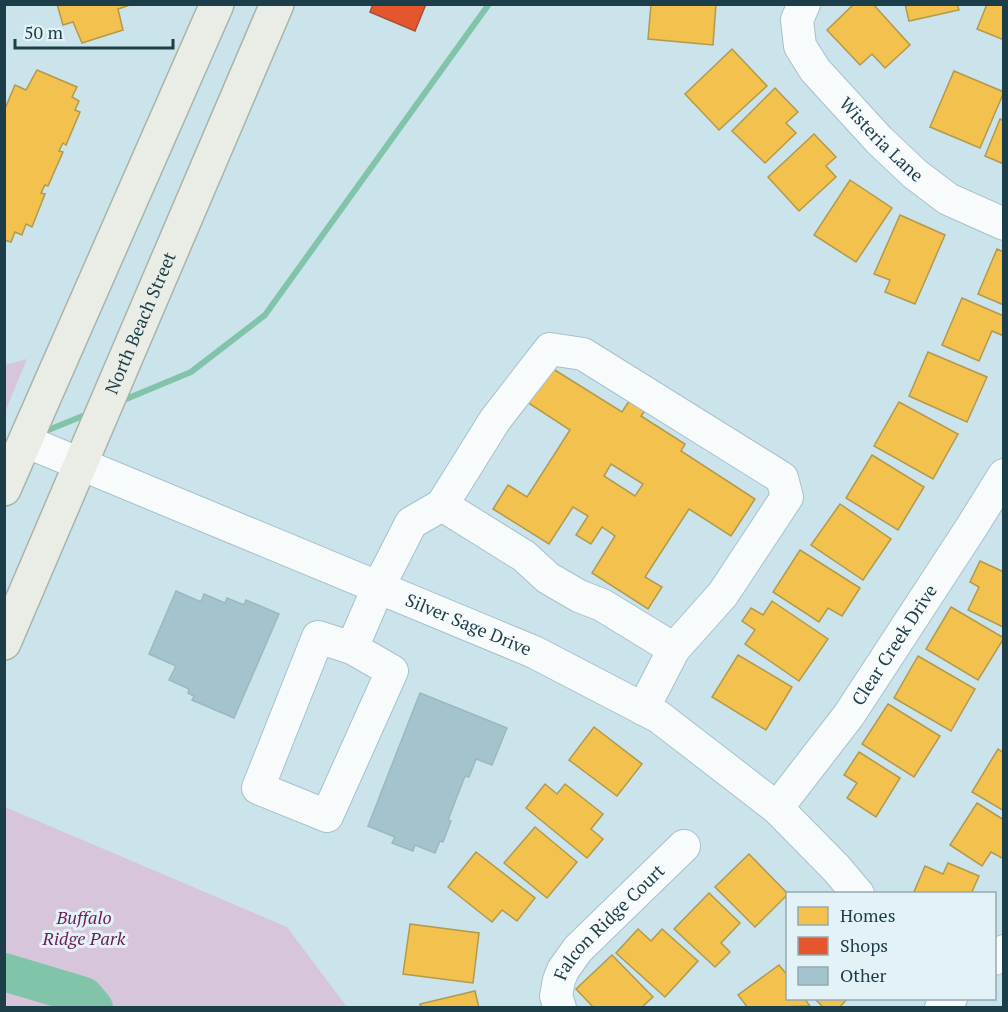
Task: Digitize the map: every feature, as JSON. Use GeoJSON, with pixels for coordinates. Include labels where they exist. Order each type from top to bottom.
{"type":"FeatureCollection","features":[{"type":"Feature","properties":{"kind":"main road"},"geometry":{"type":"LineString","coordinates":[[4,489],[217,4]]}},
{"type":"Feature","properties":{"kind":"main road","name":"North Beach Street"},"geometry":{"type":"LineString","coordinates":[[4,643],[277,4]]}},
{"type":"Feature","properties":{"kind":"street","name":"Wisteria Lane"},"geometry":{"type":"LineString","coordinates":[[801,12],[800,46],[806,58],[879,140],[915,174],[948,199],[1004,224]]}},
{"type":"Feature","properties":{"kind":"street"},"geometry":{"type":"LineString","coordinates":[[352,648],[378,588],[411,523],[442,505],[495,420],[550,349],[583,354],[782,478],[787,497],[723,594],[674,649],[643,709]]}},
{"type":"Feature","properties":{"kind":"street","name":"Silver Sage Drive"},"geometry":{"type":"LineString","coordinates":[[25,441],[534,652],[659,717],[777,808],[856,892]]}},
{"type":"Feature","properties":{"kind":"street","name":"Clear Creek Drive"},"geometry":{"type":"LineString","coordinates":[[777,808],[849,715],[1004,475]]}},
{"type":"Feature","properties":{"kind":"street"},"geometry":{"type":"LineString","coordinates":[[442,505],[524,556],[548,578],[579,596],[602,605],[674,649]]}},
{"type":"Feature","properties":{"kind":"street"},"geometry":{"type":"LineString","coordinates":[[318,637],[352,648],[392,671],[327,816],[258,788],[318,637]]}},
{"type":"Feature","properties":{"kind":"street","name":"Falcon Ridge Court"},"geometry":{"type":"LineString","coordinates":[[560,1008],[556,996],[559,980],[563,970],[578,949],[684,846]]}},
{"type":"Feature","properties":{"kind":"green space"},"geometry":{"type":"Polygon","coordinates":[[[27,359],[5,412],[5,365],[27,359]]]}},
{"type":"Feature","properties":{"kind":"green space","name":"Buffalo Ridge Park"},"geometry":{"type":"Polygon","coordinates":[[[5,807],[287,927],[347,1007],[5,1007],[5,807]]]}},
{"type":"Feature","properties":{"kind":"building: Homes"},"geometry":{"type":"Polygon","coordinates":[[[57,4],[130,5],[118,9],[123,30],[82,43],[73,22],[63,25],[57,4]]]}},
{"type":"Feature","properties":{"kind":"building: Homes"},"geometry":{"type":"Polygon","coordinates":[[[651,4],[716,4],[713,45],[648,39],[651,4]]]}},
{"type":"Feature","properties":{"kind":"building: Homes"},"geometry":{"type":"Polygon","coordinates":[[[854,4],[873,4],[910,45],[885,68],[872,54],[860,65],[827,30],[854,4]]]}},
{"type":"Feature","properties":{"kind":"building: Homes"},"geometry":{"type":"Polygon","coordinates":[[[905,4],[957,4],[959,10],[909,21],[905,4]]]}},
{"type":"Feature","properties":{"kind":"building: Homes"},"geometry":{"type":"Polygon","coordinates":[[[987,4],[1004,4],[1004,40],[977,29],[987,4]]]}},
{"type":"Feature","properties":{"kind":"building: Homes"},"geometry":{"type":"Polygon","coordinates":[[[732,49],[767,86],[719,130],[685,94],[732,49]]]}},
{"type":"Feature","properties":{"kind":"building: Homes"},"geometry":{"type":"Polygon","coordinates":[[[37,70],[77,87],[72,97],[79,101],[75,110],[80,112],[66,145],[63,143],[59,151],[63,152],[48,186],[45,185],[41,193],[45,194],[32,227],[26,224],[22,235],[15,232],[11,242],[4,240],[4,111],[15,85],[26,90],[37,70]]]}},
{"type":"Feature","properties":{"kind":"building: Homes"},"geometry":{"type":"Polygon","coordinates":[[[954,71],[1004,92],[980,148],[930,127],[954,71]]]}},
{"type":"Feature","properties":{"kind":"building: Homes"},"geometry":{"type":"Polygon","coordinates":[[[775,88],[798,112],[786,123],[796,133],[765,163],[732,131],[775,88]]]}},
{"type":"Feature","properties":{"kind":"building: Homes"},"geometry":{"type":"Polygon","coordinates":[[[1000,119],[1004,121],[1004,164],[985,156],[1000,119]]]}},
{"type":"Feature","properties":{"kind":"building: Homes"},"geometry":{"type":"Polygon","coordinates":[[[814,134],[836,157],[826,166],[836,177],[799,211],[768,177],[814,134]]]}},
{"type":"Feature","properties":{"kind":"building: Homes"},"geometry":{"type":"Polygon","coordinates":[[[850,180],[892,208],[856,262],[814,235],[850,180]]]}},
{"type":"Feature","properties":{"kind":"building: Homes"},"geometry":{"type":"Polygon","coordinates":[[[900,215],[945,235],[915,304],[885,292],[890,280],[874,274],[900,215]]]}},
{"type":"Feature","properties":{"kind":"building: Homes"},"geometry":{"type":"Polygon","coordinates":[[[997,249],[1004,252],[1004,305],[978,294],[997,249]]]}},
{"type":"Feature","properties":{"kind":"building: Homes"},"geometry":{"type":"Polygon","coordinates":[[[962,298],[1004,316],[1004,336],[992,331],[979,361],[942,345],[962,298]]]}},
{"type":"Feature","properties":{"kind":"building: Homes"},"geometry":{"type":"Polygon","coordinates":[[[928,352],[987,377],[967,422],[909,396],[928,352]]]}},
{"type":"Feature","properties":{"kind":"building: Homes"},"geometry":{"type":"Polygon","coordinates":[[[550,367],[622,412],[631,398],[647,408],[641,416],[685,444],[681,451],[755,499],[731,536],[689,509],[645,577],[662,587],[648,609],[592,573],[615,536],[602,527],[591,544],[576,535],[588,516],[573,507],[549,544],[493,509],[508,485],[527,497],[570,430],[527,402],[550,367]],[[611,464],[604,476],[635,496],[643,484],[611,464]]]}},
{"type":"Feature","properties":{"kind":"building: Homes"},"geometry":{"type":"Polygon","coordinates":[[[899,402],[958,434],[933,479],[874,446],[899,402]]]}},
{"type":"Feature","properties":{"kind":"building: Homes"},"geometry":{"type":"Polygon","coordinates":[[[872,455],[924,487],[898,530],[846,498],[872,455]]]}},
{"type":"Feature","properties":{"kind":"building: Homes"},"geometry":{"type":"Polygon","coordinates":[[[840,504],[891,539],[863,580],[811,545],[840,504]]]}},
{"type":"Feature","properties":{"kind":"building: Homes"},"geometry":{"type":"Polygon","coordinates":[[[800,550],[860,588],[842,616],[828,608],[819,622],[773,592],[800,550]]]}},
{"type":"Feature","properties":{"kind":"building: Homes"},"geometry":{"type":"Polygon","coordinates":[[[980,561],[1004,572],[1003,627],[968,610],[979,587],[970,582],[980,561]]]}},
{"type":"Feature","properties":{"kind":"building: Homes"},"geometry":{"type":"Polygon","coordinates":[[[772,601],[828,639],[799,681],[745,644],[755,630],[742,621],[751,608],[763,615],[772,601]]]}},
{"type":"Feature","properties":{"kind":"building: Homes"},"geometry":{"type":"Polygon","coordinates":[[[951,607],[1004,638],[978,680],[926,649],[951,607]]]}},
{"type":"Feature","properties":{"kind":"building: Homes"},"geometry":{"type":"Polygon","coordinates":[[[738,655],[792,687],[766,730],[712,697],[738,655]]]}},
{"type":"Feature","properties":{"kind":"building: Homes"},"geometry":{"type":"Polygon","coordinates":[[[918,656],[975,689],[951,731],[894,698],[918,656]]]}},
{"type":"Feature","properties":{"kind":"building: Homes"},"geometry":{"type":"Polygon","coordinates":[[[888,704],[940,736],[914,777],[862,744],[888,704]]]}},
{"type":"Feature","properties":{"kind":"building: Homes"},"geometry":{"type":"Polygon","coordinates":[[[594,727],[642,764],[617,796],[569,760],[594,727]]]}},
{"type":"Feature","properties":{"kind":"building: Homes"},"geometry":{"type":"Polygon","coordinates":[[[998,749],[1004,753],[1004,811],[972,792],[998,749]]]}},
{"type":"Feature","properties":{"kind":"building: Homes"},"geometry":{"type":"Polygon","coordinates":[[[859,752],[900,778],[876,817],[847,798],[857,783],[844,775],[859,752]]]}},
{"type":"Feature","properties":{"kind":"building: Homes"},"geometry":{"type":"Polygon","coordinates":[[[545,784],[557,794],[565,784],[603,814],[591,829],[603,839],[587,858],[526,808],[545,784]]]}},
{"type":"Feature","properties":{"kind":"building: Homes"},"geometry":{"type":"Polygon","coordinates":[[[977,803],[1004,820],[1004,859],[991,852],[982,866],[950,845],[977,803]]]}},
{"type":"Feature","properties":{"kind":"building: Homes"},"geometry":{"type":"Polygon","coordinates":[[[535,827],[577,862],[547,898],[504,863],[535,827]]]}},
{"type":"Feature","properties":{"kind":"building: Homes"},"geometry":{"type":"Polygon","coordinates":[[[476,852],[535,898],[517,921],[502,910],[492,922],[448,887],[476,852]]]}},
{"type":"Feature","properties":{"kind":"building: Homes"},"geometry":{"type":"Polygon","coordinates":[[[749,854],[786,892],[786,896],[755,927],[715,887],[749,854]]]}},
{"type":"Feature","properties":{"kind":"building: Homes"},"geometry":{"type":"Polygon","coordinates":[[[948,863],[979,876],[972,892],[914,892],[925,866],[943,874],[948,863]]]}},
{"type":"Feature","properties":{"kind":"building: Homes"},"geometry":{"type":"Polygon","coordinates":[[[709,893],[740,923],[721,943],[730,952],[715,967],[674,929],[709,893]]]}},
{"type":"Feature","properties":{"kind":"building: Homes"},"geometry":{"type":"Polygon","coordinates":[[[410,924],[479,933],[473,983],[403,974],[410,924]]]}},
{"type":"Feature","properties":{"kind":"building: Homes"},"geometry":{"type":"Polygon","coordinates":[[[638,929],[651,941],[662,929],[698,961],[665,997],[616,953],[638,929]]]}},
{"type":"Feature","properties":{"kind":"building: Homes"},"geometry":{"type":"Polygon","coordinates":[[[612,955],[653,997],[641,1008],[594,1008],[576,989],[612,955]]]}},
{"type":"Feature","properties":{"kind":"building: Homes"},"geometry":{"type":"Polygon","coordinates":[[[779,965],[786,974],[786,1000],[806,1000],[810,1006],[748,1008],[738,995],[779,965]]]}},
{"type":"Feature","properties":{"kind":"building: Homes"},"geometry":{"type":"Polygon","coordinates":[[[475,991],[479,1008],[421,1008],[420,1004],[475,991]]]}},
{"type":"Feature","properties":{"kind":"building: Homes"},"geometry":{"type":"Polygon","coordinates":[[[816,1000],[846,1000],[839,1008],[824,1008],[816,1000]]]}},
{"type":"Feature","properties":{"kind":"building: Shops"},"geometry":{"type":"Polygon","coordinates":[[[373,4],[426,4],[415,31],[370,12],[373,4]]]}},
{"type":"Feature","properties":{"kind":"building: Other"},"geometry":{"type":"Polygon","coordinates":[[[176,591],[201,602],[204,594],[225,603],[227,598],[244,605],[246,600],[279,614],[234,718],[192,700],[194,696],[188,693],[189,689],[169,680],[176,666],[149,654],[176,591]]]}},
{"type":"Feature","properties":{"kind":"building: Other"},"geometry":{"type":"Polygon","coordinates":[[[420,693],[507,728],[492,765],[476,759],[469,777],[465,776],[448,820],[451,821],[443,842],[440,841],[435,853],[415,845],[413,851],[392,843],[395,837],[368,826],[420,693]]]}},
{"type":"Feature","properties":{"kind":"waterway"},"geometry":{"type":"LineString","coordinates":[[119,402],[191,372],[265,315],[489,4]]}},
{"type":"Feature","properties":{"kind":"waterway"},"geometry":{"type":"LineString","coordinates":[[41,433],[90,413]]}},
{"type":"Feature","properties":{"kind":"waterway"},"geometry":{"type":"LineString","coordinates":[[4,972],[84,996],[94,1008]]}}]}
